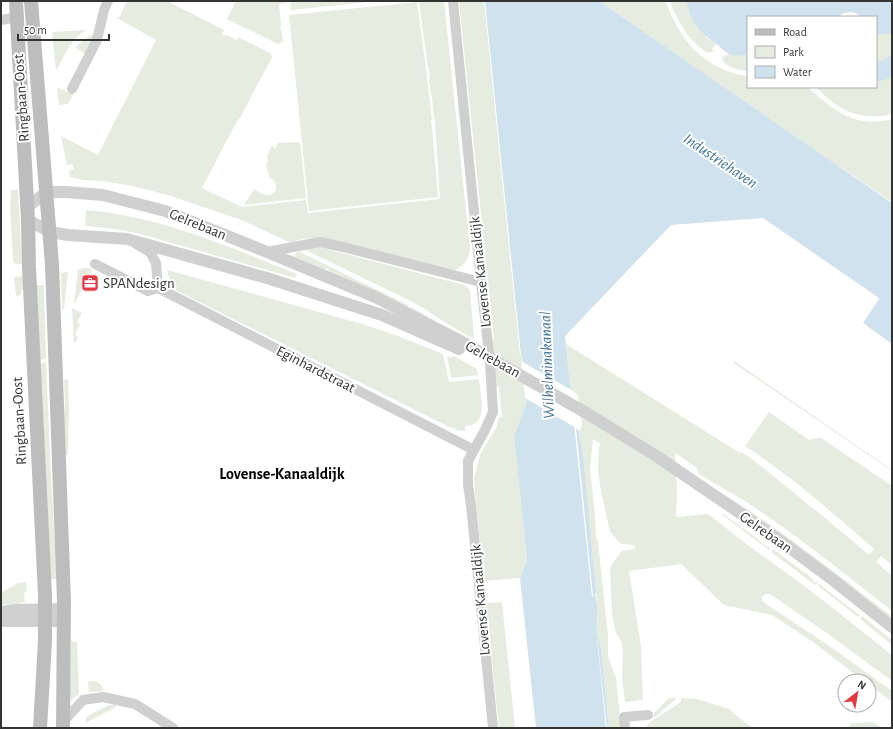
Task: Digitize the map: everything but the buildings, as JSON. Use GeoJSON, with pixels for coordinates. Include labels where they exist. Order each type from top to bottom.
{"type":"FeatureCollection","features":[{"type":"Feature","properties":{"kind":"main road","name":"Ringbaan-Oost"},"geometry":{"type":"LineString","coordinates":[[16,1],[28,213],[29,267],[45,616],[40,728]]}},
{"type":"Feature","properties":{"kind":"main road","name":"Ringbaan-Oost"},"geometry":{"type":"LineString","coordinates":[[31,1],[53,283],[64,615],[63,724]]}},
{"type":"Feature","properties":{"kind":"street"},"geometry":{"type":"LineString","coordinates":[[72,89],[97,40],[104,10],[108,1]]}},
{"type":"Feature","properties":{"kind":"street","name":"Lovense Kanaaldijk"},"geometry":{"type":"LineString","coordinates":[[453,1],[490,363],[493,412],[468,461],[468,485],[493,728]]}},
{"type":"Feature","properties":{"kind":"street"},"geometry":{"type":"LineString","coordinates":[[1,20],[18,17]]}},
{"type":"Feature","properties":{"kind":"street"},"geometry":{"type":"LineString","coordinates":[[46,192],[28,213],[50,232]]}},
{"type":"Feature","properties":{"kind":"street","name":"Gelrebaan"},"geometry":{"type":"LineString","coordinates":[[46,192],[103,195],[164,211],[375,297],[457,343],[692,484],[775,537],[892,626]]}},
{"type":"Feature","properties":{"kind":"street","name":"Gelrebaan"},"geometry":{"type":"LineString","coordinates":[[50,232],[127,239],[268,278],[382,315],[457,343]]}},
{"type":"Feature","properties":{"kind":"street"},"geometry":{"type":"LineString","coordinates":[[127,239],[150,252],[156,263],[158,288]]}},
{"type":"Feature","properties":{"kind":"street"},"geometry":{"type":"LineString","coordinates":[[267,252],[320,242],[481,282]]}},
{"type":"Feature","properties":{"kind":"street","name":"Eginhardstraat"},"geometry":{"type":"LineString","coordinates":[[95,264],[148,291],[158,288],[474,450]]}},
{"type":"Feature","properties":{"kind":"street","name":"Gelrebaan"},"geometry":{"type":"LineString","coordinates":[[692,484],[858,608],[892,636]]}},
{"type":"Feature","properties":{"kind":"street"},"geometry":{"type":"LineString","coordinates":[[1,612],[16,610],[45,616]]}},
{"type":"Feature","properties":{"kind":"street"},"geometry":{"type":"LineString","coordinates":[[1,621],[64,615]]}},
{"type":"Feature","properties":{"kind":"street"},"geometry":{"type":"LineString","coordinates":[[63,724],[83,700],[103,697],[135,704],[173,728]]}},
{"type":"Feature","properties":{"kind":"street"},"geometry":{"type":"LineString","coordinates":[[625,728],[624,717],[648,715]]}},
{"type":"Feature","properties":{"kind":"green space"},"geometry":{"type":"Polygon","coordinates":[[[127,1],[167,1],[224,30],[222,34],[225,36],[226,35],[237,40],[238,37],[270,53],[272,57],[202,188],[242,207],[306,200],[308,213],[440,199],[435,120],[419,2],[444,1],[470,249],[465,263],[452,271],[317,238],[304,239],[291,243],[244,221],[171,196],[133,186],[70,177],[69,171],[74,169],[72,164],[67,165],[61,136],[98,155],[156,40],[117,18],[119,18],[127,1]]]}},
{"type":"Feature","properties":{"kind":"green space"},"geometry":{"type":"Polygon","coordinates":[[[236,1],[288,1],[286,3],[279,4],[280,28],[283,41],[278,44],[227,19],[236,1]]]}},
{"type":"Feature","properties":{"kind":"green space"},"geometry":{"type":"Polygon","coordinates":[[[290,1],[379,1],[291,10],[290,1]]]}},
{"type":"Feature","properties":{"kind":"green space"},"geometry":{"type":"Polygon","coordinates":[[[459,1],[484,1],[520,355],[522,355],[527,402],[514,436],[527,560],[520,578],[484,581],[474,477],[481,453],[497,426],[499,417],[502,417],[502,414],[499,387],[496,387],[492,341],[494,340],[459,1]]]}},
{"type":"Feature","properties":{"kind":"green space"},"geometry":{"type":"Polygon","coordinates":[[[599,1],[664,1],[680,32],[689,44],[703,57],[720,68],[739,75],[747,76],[747,88],[809,88],[836,110],[856,119],[879,121],[892,119],[892,202],[599,1]]]}},
{"type":"Feature","properties":{"kind":"green space"},"geometry":{"type":"Polygon","coordinates":[[[671,1],[687,1],[690,14],[707,38],[716,44],[712,49],[715,51],[708,53],[690,38],[674,13],[671,1]]]}},
{"type":"Feature","properties":{"kind":"green space"},"geometry":{"type":"Polygon","coordinates":[[[417,2],[432,120],[438,197],[309,211],[289,15],[417,2]]]}},
{"type":"Feature","properties":{"kind":"green space"},"geometry":{"type":"Polygon","coordinates":[[[85,31],[72,43],[56,70],[52,32],[85,31]]]}},
{"type":"Feature","properties":{"kind":"green space"},"geometry":{"type":"Polygon","coordinates":[[[94,33],[95,35],[86,53],[75,48],[82,41],[94,33]]]}},
{"type":"Feature","properties":{"kind":"green space"},"geometry":{"type":"Polygon","coordinates":[[[892,33],[892,54],[883,60],[877,61],[877,35],[892,33]]]}},
{"type":"Feature","properties":{"kind":"green space"},"geometry":{"type":"Polygon","coordinates":[[[726,54],[728,56],[729,54],[747,54],[747,71],[728,66],[723,60],[722,56],[724,57],[726,54]]]}},
{"type":"Feature","properties":{"kind":"green space"},"geometry":{"type":"Polygon","coordinates":[[[892,76],[892,114],[877,116],[855,114],[848,111],[832,102],[817,88],[877,88],[877,82],[885,80],[892,76]]]}},
{"type":"Feature","properties":{"kind":"green space"},"geometry":{"type":"Polygon","coordinates":[[[57,87],[73,95],[68,104],[59,105],[57,87]]]}},
{"type":"Feature","properties":{"kind":"green space"},"geometry":{"type":"Polygon","coordinates":[[[300,142],[306,198],[244,205],[254,189],[266,195],[273,194],[275,192],[275,183],[270,178],[266,165],[268,161],[267,156],[272,145],[275,149],[278,143],[300,142]]]}},
{"type":"Feature","properties":{"kind":"green space"},"geometry":{"type":"Polygon","coordinates":[[[11,190],[18,190],[21,264],[15,264],[13,261],[10,208],[11,190]]]}},
{"type":"Feature","properties":{"kind":"green space"},"geometry":{"type":"Polygon","coordinates":[[[86,210],[114,213],[141,219],[194,234],[297,274],[295,278],[137,233],[85,226],[86,210]]]}},
{"type":"Feature","properties":{"kind":"green space"},"geometry":{"type":"Polygon","coordinates":[[[319,247],[464,285],[470,290],[474,339],[409,300],[305,250],[319,247]]]}},
{"type":"Feature","properties":{"kind":"green space"},"geometry":{"type":"Polygon","coordinates":[[[298,251],[406,304],[433,321],[414,311],[409,306],[407,308],[376,291],[375,292],[331,272],[326,268],[325,270],[295,257],[294,256],[298,251]]]}},
{"type":"Feature","properties":{"kind":"green space"},"geometry":{"type":"Polygon","coordinates":[[[89,268],[92,270],[87,279],[81,279],[85,284],[74,305],[78,270],[89,268]]]}},
{"type":"Feature","properties":{"kind":"green space"},"geometry":{"type":"Polygon","coordinates":[[[167,270],[362,324],[398,336],[443,354],[449,382],[479,379],[482,401],[481,415],[478,421],[473,425],[465,426],[465,431],[457,430],[445,425],[175,290],[177,287],[170,282],[167,270]]]}},
{"type":"Feature","properties":{"kind":"green space"},"geometry":{"type":"Polygon","coordinates":[[[68,272],[64,309],[62,309],[61,273],[68,272]]]}},
{"type":"Feature","properties":{"kind":"green space"},"geometry":{"type":"Polygon","coordinates":[[[23,276],[23,288],[21,295],[16,296],[14,277],[23,276]]]}},
{"type":"Feature","properties":{"kind":"green space"},"geometry":{"type":"Polygon","coordinates":[[[35,285],[44,285],[46,359],[40,360],[35,285]]]}},
{"type":"Feature","properties":{"kind":"green space"},"geometry":{"type":"Polygon","coordinates":[[[72,308],[82,313],[77,322],[80,324],[75,335],[78,337],[75,343],[74,343],[72,308]]]}},
{"type":"Feature","properties":{"kind":"green space"},"geometry":{"type":"Polygon","coordinates":[[[566,344],[740,453],[741,452],[752,459],[868,554],[870,554],[874,549],[795,482],[745,446],[769,412],[809,440],[820,437],[892,486],[892,565],[881,556],[876,562],[892,576],[892,611],[792,534],[750,504],[697,473],[698,470],[696,467],[675,453],[677,492],[676,517],[708,514],[811,591],[892,655],[892,681],[831,636],[770,594],[765,594],[762,597],[762,600],[766,604],[867,673],[854,673],[813,642],[772,615],[724,605],[681,564],[629,571],[641,646],[643,700],[625,702],[622,676],[623,650],[621,640],[616,633],[612,614],[610,569],[622,551],[635,549],[634,545],[621,544],[610,532],[600,486],[598,468],[599,447],[601,444],[593,439],[590,469],[596,537],[598,542],[608,635],[608,657],[616,678],[621,728],[609,728],[598,631],[597,603],[588,510],[578,430],[582,426],[582,423],[578,395],[574,392],[571,395],[566,344]]]}},
{"type":"Feature","properties":{"kind":"green space"},"geometry":{"type":"Polygon","coordinates":[[[447,356],[452,358],[454,356],[477,369],[478,375],[451,378],[447,356]]]}},
{"type":"Feature","properties":{"kind":"green space"},"geometry":{"type":"Polygon","coordinates":[[[734,361],[892,470],[892,471],[734,363],[734,361]]]}},
{"type":"Feature","properties":{"kind":"green space"},"geometry":{"type":"Polygon","coordinates":[[[46,362],[57,579],[51,579],[40,363],[46,362]]]}},
{"type":"Feature","properties":{"kind":"green space"},"geometry":{"type":"Polygon","coordinates":[[[68,379],[68,455],[62,455],[65,401],[64,380],[68,379]]]}},
{"type":"Feature","properties":{"kind":"green space"},"geometry":{"type":"Polygon","coordinates":[[[717,491],[806,551],[892,617],[892,621],[717,491]]]}},
{"type":"Feature","properties":{"kind":"green space"},"geometry":{"type":"Polygon","coordinates":[[[721,514],[757,538],[767,547],[768,546],[770,548],[769,550],[721,514]]]}},
{"type":"Feature","properties":{"kind":"green space"},"geometry":{"type":"Polygon","coordinates":[[[773,549],[813,579],[814,583],[816,581],[818,582],[815,585],[771,552],[773,549]]]}},
{"type":"Feature","properties":{"kind":"green space"},"geometry":{"type":"Polygon","coordinates":[[[26,582],[27,591],[24,593],[25,602],[1,605],[1,593],[18,583],[26,582]]]}},
{"type":"Feature","properties":{"kind":"green space"},"geometry":{"type":"Polygon","coordinates":[[[819,584],[860,614],[858,617],[818,586],[819,584]]]}},
{"type":"Feature","properties":{"kind":"green space"},"geometry":{"type":"Polygon","coordinates":[[[502,602],[515,728],[499,728],[486,603],[502,602]]]}},
{"type":"Feature","properties":{"kind":"green space"},"geometry":{"type":"Polygon","coordinates":[[[862,616],[892,640],[892,645],[860,619],[862,616]]]}},
{"type":"Feature","properties":{"kind":"green space"},"geometry":{"type":"Polygon","coordinates":[[[71,641],[77,642],[79,694],[71,700],[70,699],[71,641]]]}},
{"type":"Feature","properties":{"kind":"green space"},"geometry":{"type":"Polygon","coordinates":[[[877,680],[892,691],[892,702],[877,690],[877,680]]]}},
{"type":"Feature","properties":{"kind":"green space"},"geometry":{"type":"Polygon","coordinates":[[[88,681],[99,683],[104,691],[89,692],[88,681]]]}},
{"type":"Feature","properties":{"kind":"green space"},"geometry":{"type":"Polygon","coordinates":[[[669,698],[677,698],[654,718],[654,713],[669,698]]]}},
{"type":"Feature","properties":{"kind":"green space"},"geometry":{"type":"Polygon","coordinates":[[[681,698],[697,699],[729,709],[754,728],[645,728],[650,722],[681,702],[681,698]]]}},
{"type":"Feature","properties":{"kind":"green space"},"geometry":{"type":"Polygon","coordinates":[[[109,705],[116,705],[116,707],[85,723],[86,717],[109,705]]]}},
{"type":"Feature","properties":{"kind":"green space"},"geometry":{"type":"Polygon","coordinates":[[[873,722],[883,728],[848,728],[852,723],[873,722]]]}},
{"type":"Feature","properties":{"kind":"water"},"geometry":{"type":"Polygon","coordinates":[[[485,1],[599,1],[892,203],[892,344],[863,323],[879,298],[763,218],[671,225],[565,336],[592,597],[576,428],[578,430],[582,447],[596,591],[597,628],[601,648],[609,728],[607,728],[593,599],[606,728],[536,728],[520,578],[527,560],[514,436],[527,402],[485,1]]]}},
{"type":"Feature","properties":{"kind":"water"},"geometry":{"type":"Polygon","coordinates":[[[687,1],[892,1],[892,33],[877,35],[877,16],[860,16],[852,12],[844,13],[840,16],[747,16],[747,54],[734,55],[729,54],[703,33],[690,15],[687,1]]]}},
{"type":"Feature","properties":{"kind":"water"},"geometry":{"type":"Polygon","coordinates":[[[892,54],[892,76],[885,80],[877,82],[877,61],[883,60],[892,54]]]}},
{"type":"Feature","properties":{"kind":"pier"},"geometry":{"type":"Polygon","coordinates":[[[521,361],[573,391],[576,426],[580,428],[581,431],[525,398],[521,361]]]}},
{"type":"Feature","properties":{"kind":"place","name":"SPANdesign"},"geometry":{"type":"Point","coordinates":[90,283]}},
{"type":"Feature","properties":{"kind":"district","name":"Lovense-Kanaaldijk"},"geometry":{"type":"Point","coordinates":[282,473]}},
{"type":"Feature","properties":{"kind":"water label","name":"Industriehaven"},"geometry":{"type":"Point","coordinates":[721,160]}},
{"type":"Feature","properties":{"kind":"water label","name":"Wilhelminakanaal"},"geometry":{"type":"Point","coordinates":[546,365]}}]}
